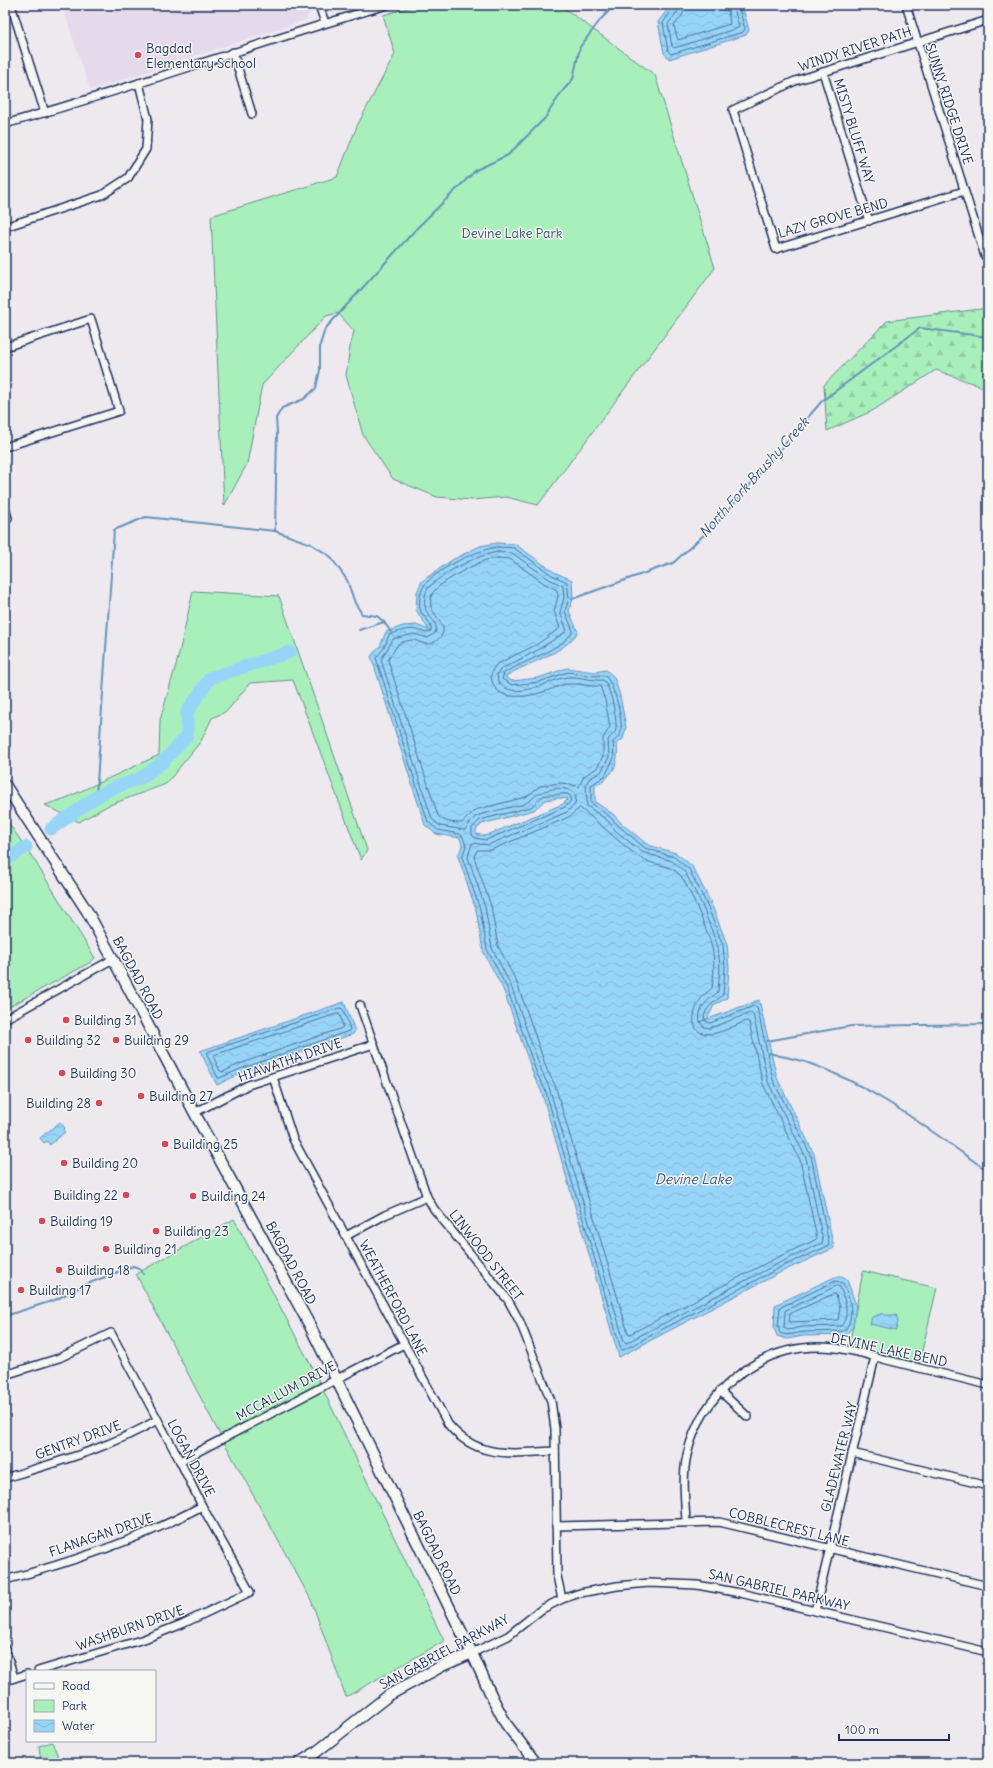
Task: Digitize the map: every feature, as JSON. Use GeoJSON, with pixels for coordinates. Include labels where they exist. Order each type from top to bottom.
{"type":"FeatureCollection","features":[{"type":"Feature","properties":{"kind":"street"},"geometry":{"type":"LineString","coordinates":[[11,5],[45,113]]}},
{"type":"Feature","properties":{"kind":"street"},"geometry":{"type":"LineString","coordinates":[[319,5],[325,23]]}},
{"type":"Feature","properties":{"kind":"street"},"geometry":{"type":"LineString","coordinates":[[5,124],[45,113],[233,52],[386,5]]}},
{"type":"Feature","properties":{"kind":"street","name":"SUNNY RIDGE DRIVE"},"geometry":{"type":"LineString","coordinates":[[906,5],[964,191],[986,255]]}},
{"type":"Feature","properties":{"kind":"street","name":"WINDY RIVER PATH"},"geometry":{"type":"LineString","coordinates":[[734,110],[795,81],[988,20]]}},
{"type":"Feature","properties":{"kind":"street"},"geometry":{"type":"LineString","coordinates":[[233,52],[252,114]]}},
{"type":"Feature","properties":{"kind":"street","name":"MISTY BLUFF WAY"},"geometry":{"type":"LineString","coordinates":[[823,72],[869,220]]}},
{"type":"Feature","properties":{"kind":"street"},"geometry":{"type":"LineString","coordinates":[[5,227],[102,196],[128,178],[146,149],[148,119],[139,83]]}},
{"type":"Feature","properties":{"kind":"street","name":"LAZY GROVE BEND"},"geometry":{"type":"LineString","coordinates":[[734,110],[776,249],[964,191]]}},
{"type":"Feature","properties":{"kind":"street"},"geometry":{"type":"LineString","coordinates":[[5,347],[91,319],[118,411],[5,447]]}},
{"type":"Feature","properties":{"kind":"street"},"geometry":{"type":"LineString","coordinates":[[5,508],[8,518]]}},
{"type":"Feature","properties":{"kind":"street","name":"BAGDAD ROAD"},"geometry":{"type":"LineString","coordinates":[[5,786],[87,911],[337,1378],[506,1724],[536,1763]]}},
{"type":"Feature","properties":{"kind":"street"},"geometry":{"type":"LineString","coordinates":[[5,1019],[113,959]]}},
{"type":"Feature","properties":{"kind":"street","name":"LINWOOD STREET"},"geometry":{"type":"LineString","coordinates":[[360,1005],[427,1197],[434,1209],[508,1300],[520,1322],[553,1410],[557,1576],[562,1599]]}},
{"type":"Feature","properties":{"kind":"street","name":"HIAWATHA DRIVE"},"geometry":{"type":"LineString","coordinates":[[194,1113],[248,1085],[374,1044]]}},
{"type":"Feature","properties":{"kind":"street","name":"WEATHERFORD LANE"},"geometry":{"type":"LineString","coordinates":[[273,1077],[293,1139],[448,1424],[461,1439],[478,1448],[498,1453],[555,1451]]}},
{"type":"Feature","properties":{"kind":"street"},"geometry":{"type":"LineString","coordinates":[[346,1236],[385,1215],[427,1197]]}},
{"type":"Feature","properties":{"kind":"street","name":"LOGAN DRIVE"},"geometry":{"type":"LineString","coordinates":[[5,1375],[59,1358],[111,1333],[180,1461],[202,1506],[250,1592]]}},
{"type":"Feature","properties":{"kind":"street","name":"MCCALLUM DRIVE"},"geometry":{"type":"LineString","coordinates":[[180,1461],[404,1344]]}},
{"type":"Feature","properties":{"kind":"street","name":"DEVINE LAKE BEND"},"geometry":{"type":"LineString","coordinates":[[686,1522],[684,1482],[687,1457],[697,1425],[710,1403],[720,1391],[737,1375],[755,1363],[773,1355],[796,1349],[819,1347],[844,1349],[988,1385]]}},
{"type":"Feature","properties":{"kind":"street","name":"GLADEWATER WAY"},"geometry":{"type":"LineString","coordinates":[[815,1611],[875,1357]]}},
{"type":"Feature","properties":{"kind":"street"},"geometry":{"type":"LineString","coordinates":[[720,1391],[748,1416]]}},
{"type":"Feature","properties":{"kind":"street","name":"GENTRY DRIVE"},"geometry":{"type":"LineString","coordinates":[[5,1478],[92,1451],[140,1430],[157,1420]]}},
{"type":"Feature","properties":{"kind":"street"},"geometry":{"type":"LineString","coordinates":[[852,1453],[988,1486]]}},
{"type":"Feature","properties":{"kind":"street","name":"FLANAGAN DRIVE"},"geometry":{"type":"LineString","coordinates":[[5,1580],[130,1540],[173,1522],[202,1506]]}},
{"type":"Feature","properties":{"kind":"street","name":"COBBLECREST LANE"},"geometry":{"type":"LineString","coordinates":[[556,1526],[686,1522],[730,1524],[988,1586]]}},
{"type":"Feature","properties":{"kind":"street","name":"SAN GABRIEL PARKWAY"},"geometry":{"type":"LineString","coordinates":[[299,1763],[315,1753],[389,1695],[442,1666],[508,1636],[542,1609],[562,1599],[580,1593],[617,1586],[649,1583],[697,1585],[740,1593],[988,1652]]}},
{"type":"Feature","properties":{"kind":"street","name":"WASHBURN DRIVE"},"geometry":{"type":"LineString","coordinates":[[41,1670],[144,1639],[182,1624],[250,1592]]}},
{"type":"Feature","properties":{"kind":"street"},"geometry":{"type":"LineString","coordinates":[[5,1648],[14,1678]]}},
{"type":"Feature","properties":{"kind":"street"},"geometry":{"type":"LineString","coordinates":[[5,1681],[26,1674]]}},
{"type":"Feature","properties":{"kind":"shaded area","name":"Bagdad Elementary School"},"geometry":{"type":"Polygon","coordinates":[[[62,5],[309,5],[311,11],[306,20],[90,90],[62,5]]]}},
{"type":"Feature","properties":{"kind":"green space","name":"Devine Lake Park"},"geometry":{"type":"Polygon","coordinates":[[[418,5],[560,5],[655,75],[715,268],[538,505],[506,497],[472,500],[437,497],[393,479],[363,435],[346,375],[354,331],[338,313],[326,316],[262,385],[247,464],[224,506],[211,216],[337,177],[357,126],[395,54],[383,15],[418,5]]]}},
{"type":"Feature","properties":{"kind":"green space"},"geometry":{"type":"Polygon","coordinates":[[[988,308],[988,389],[936,370],[872,411],[827,431],[824,385],[887,321],[988,308]]]}},
{"type":"Feature","properties":{"kind":"green space"},"geometry":{"type":"Polygon","coordinates":[[[193,591],[279,596],[367,850],[361,860],[293,680],[250,683],[227,711],[212,718],[201,741],[166,784],[107,806],[79,822],[45,805],[66,798],[159,755],[160,720],[178,658],[193,591]]]}},
{"type":"Feature","properties":{"kind":"green space"},"geometry":{"type":"Polygon","coordinates":[[[5,818],[33,858],[95,958],[91,962],[5,1009],[5,818]]]}},
{"type":"Feature","properties":{"kind":"green space"},"geometry":{"type":"Polygon","coordinates":[[[234,1219],[315,1373],[444,1641],[346,1697],[311,1600],[219,1433],[136,1274],[234,1219]]]}},
{"type":"Feature","properties":{"kind":"green space"},"geometry":{"type":"Polygon","coordinates":[[[863,1271],[937,1288],[919,1363],[849,1346],[863,1271]]]}},
{"type":"Feature","properties":{"kind":"green space"},"geometry":{"type":"Polygon","coordinates":[[[52,1742],[61,1763],[41,1763],[39,1746],[52,1742]]]}},
{"type":"Feature","properties":{"kind":"water"},"geometry":{"type":"Polygon","coordinates":[[[671,5],[742,5],[749,30],[746,35],[669,59],[664,53],[658,22],[671,5]]]}},
{"type":"Feature","properties":{"kind":"water","name":"Devine Lake"},"geometry":{"type":"Polygon","coordinates":[[[497,543],[515,544],[554,572],[572,580],[573,599],[569,611],[578,632],[563,647],[505,677],[512,681],[538,678],[567,668],[594,672],[606,670],[614,677],[620,696],[626,727],[623,739],[617,743],[617,757],[614,769],[607,778],[595,786],[595,802],[613,814],[622,824],[648,845],[676,853],[692,866],[710,901],[727,944],[729,968],[727,998],[714,1005],[708,1018],[700,1022],[759,1000],[777,1078],[814,1154],[834,1248],[783,1271],[619,1357],[541,1090],[534,1076],[503,989],[483,951],[476,910],[458,856],[462,846],[460,838],[436,834],[425,825],[371,656],[380,646],[386,632],[403,626],[416,625],[429,630],[416,610],[417,592],[422,581],[452,560],[480,546],[497,543]],[[559,798],[545,800],[534,810],[482,824],[476,830],[476,834],[485,836],[563,804],[568,799],[559,798]]]}},
{"type":"Feature","properties":{"kind":"water"},"geometry":{"type":"Polygon","coordinates":[[[344,1002],[355,1031],[353,1034],[241,1073],[217,1085],[200,1051],[344,1002]]]}},
{"type":"Feature","properties":{"kind":"water"},"geometry":{"type":"Polygon","coordinates":[[[60,1122],[65,1128],[63,1130],[65,1132],[50,1145],[47,1141],[44,1143],[40,1138],[60,1122]]]}},
{"type":"Feature","properties":{"kind":"water"},"geometry":{"type":"Polygon","coordinates":[[[835,1277],[842,1277],[847,1280],[856,1305],[853,1327],[845,1335],[803,1336],[787,1339],[777,1336],[774,1328],[775,1305],[835,1277]]]}},
{"type":"Feature","properties":{"kind":"water"},"geometry":{"type":"Polygon","coordinates":[[[883,1313],[885,1315],[896,1314],[898,1321],[896,1330],[870,1324],[872,1317],[883,1313]]]}},
{"type":"Feature","properties":{"kind":"waterway"},"geometry":{"type":"LineString","coordinates":[[275,531],[276,418],[282,408],[304,399],[316,388],[320,370],[320,345],[325,329],[417,228],[476,170],[508,155],[545,118],[561,93],[573,79],[580,47],[601,19],[615,5]]}},
{"type":"Feature","properties":{"kind":"waterway","name":"North Fork Brushy Creek"},"geometry":{"type":"LineString","coordinates":[[572,599],[673,563],[718,522],[822,401],[920,328],[988,337]]}},
{"type":"Feature","properties":{"kind":"waterway"},"geometry":{"type":"LineString","coordinates":[[96,797],[114,530],[146,517],[275,531],[311,544],[330,556],[347,580],[355,603],[362,614],[377,616],[384,622]]}},
{"type":"Feature","properties":{"kind":"waterway","name":"North Fork Brushy Creek"},"geometry":{"type":"LineString","coordinates":[[359,630],[384,622],[391,632]]}},
{"type":"Feature","properties":{"kind":"waterway","name":"North Fork Brushy Creek"},"geometry":{"type":"LineString","coordinates":[[51,829],[96,797],[111,789],[141,778],[163,762],[187,736],[187,712],[210,678],[290,652]]}},
{"type":"Feature","properties":{"kind":"waterway","name":"North Fork Brushy Creek"},"geometry":{"type":"LineString","coordinates":[[5,860],[26,847]]}},
{"type":"Feature","properties":{"kind":"waterway"},"geometry":{"type":"LineString","coordinates":[[767,1041],[851,1026],[988,1024]]}},
{"type":"Feature","properties":{"kind":"waterway"},"geometry":{"type":"LineString","coordinates":[[769,1053],[811,1064],[858,1085],[925,1126],[988,1171]]}},
{"type":"Feature","properties":{"kind":"waterway"},"geometry":{"type":"LineString","coordinates":[[5,1316],[55,1300],[82,1286],[133,1266],[139,1268],[143,1274]]}},
{"type":"Feature","properties":{"kind":"place","name":"Bagdad Elementary School"},"geometry":{"type":"Point","coordinates":[138,55]}},
{"type":"Feature","properties":{"kind":"place","name":"Building 31"},"geometry":{"type":"Point","coordinates":[66,1020]}},
{"type":"Feature","properties":{"kind":"place","name":"Building 32"},"geometry":{"type":"Point","coordinates":[28,1040]}},
{"type":"Feature","properties":{"kind":"place","name":"Building 29"},"geometry":{"type":"Point","coordinates":[116,1040]}},
{"type":"Feature","properties":{"kind":"place","name":"Building 30"},"geometry":{"type":"Point","coordinates":[62,1073]}},
{"type":"Feature","properties":{"kind":"place","name":"Building 27"},"geometry":{"type":"Point","coordinates":[141,1096]}},
{"type":"Feature","properties":{"kind":"place","name":"Building 28"},"geometry":{"type":"Point","coordinates":[99,1103]}},
{"type":"Feature","properties":{"kind":"place","name":"Building 25"},"geometry":{"type":"Point","coordinates":[165,1144]}},
{"type":"Feature","properties":{"kind":"place","name":"Building 20"},"geometry":{"type":"Point","coordinates":[64,1163]}},
{"type":"Feature","properties":{"kind":"place","name":"Building 22"},"geometry":{"type":"Point","coordinates":[126,1195]}},
{"type":"Feature","properties":{"kind":"place","name":"Building 24"},"geometry":{"type":"Point","coordinates":[193,1196]}},
{"type":"Feature","properties":{"kind":"place","name":"Building 19"},"geometry":{"type":"Point","coordinates":[42,1221]}},
{"type":"Feature","properties":{"kind":"place","name":"Building 23"},"geometry":{"type":"Point","coordinates":[156,1231]}},
{"type":"Feature","properties":{"kind":"place","name":"Building 21"},"geometry":{"type":"Point","coordinates":[106,1249]}},
{"type":"Feature","properties":{"kind":"place","name":"Building 18"},"geometry":{"type":"Point","coordinates":[59,1270]}},
{"type":"Feature","properties":{"kind":"place","name":"Building 17"},"geometry":{"type":"Point","coordinates":[21,1290]}}]}
